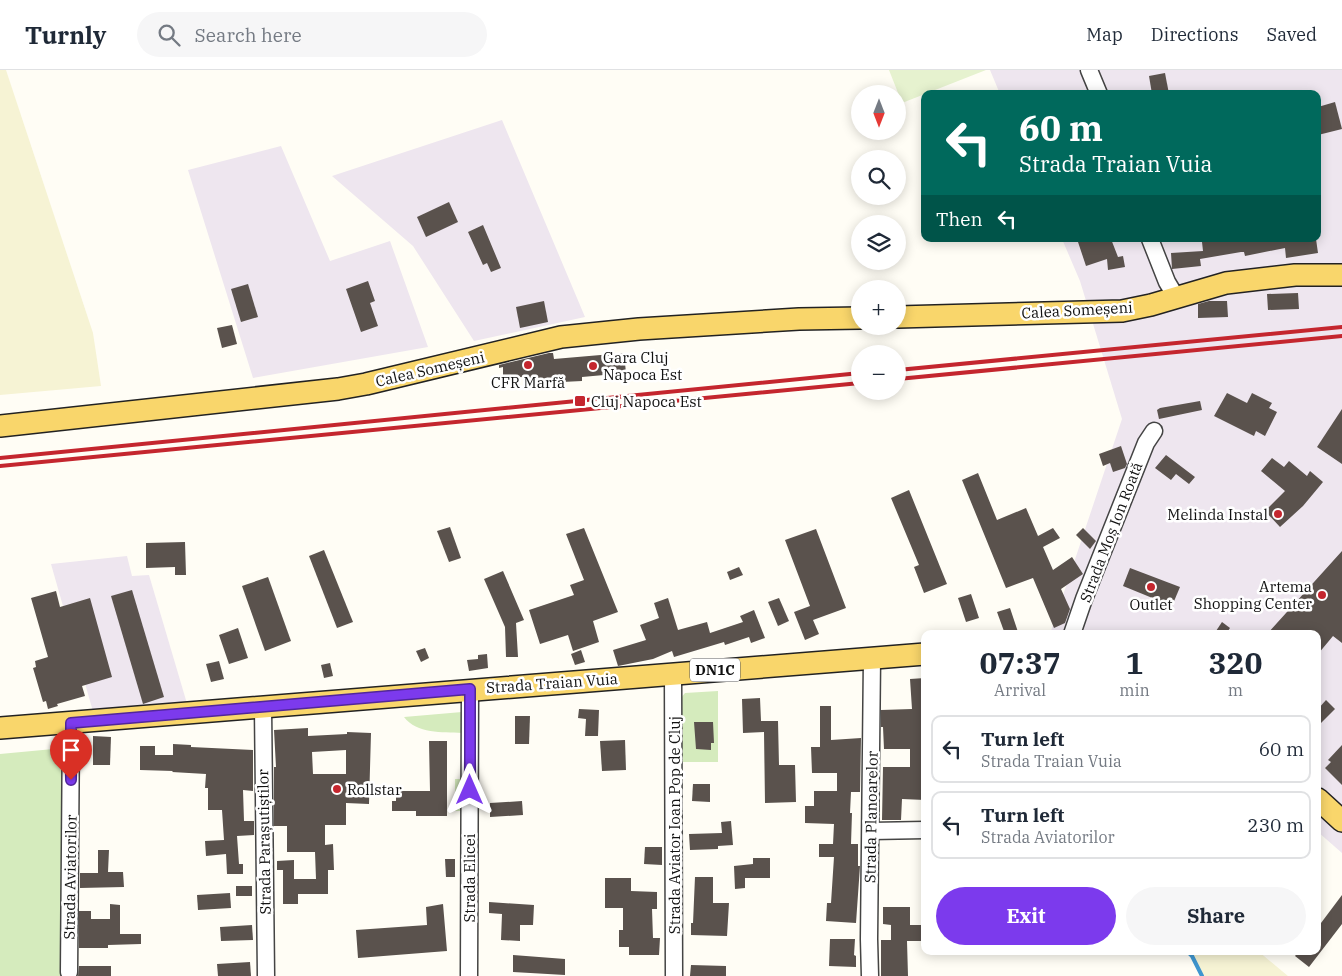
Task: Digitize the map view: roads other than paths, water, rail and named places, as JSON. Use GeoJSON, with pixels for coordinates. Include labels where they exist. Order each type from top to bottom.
{"type":"FeatureCollection","features":[{"type":"Feature","properties":{"kind":"main road","name":"Calea Someșeni"},"geometry":{"type":"LineString","coordinates":[[906,316],[1122,311],[1150,305],[1217,285],[1241,281],[1295,275],[1342,275]]}},
{"type":"Feature","properties":{"kind":"main road","name":"Calea Someșeni"},"geometry":{"type":"LineString","coordinates":[[0,426],[338,389],[562,338],[639,329],[799,319],[851,318]]}},
{"type":"Feature","properties":{"kind":"main road","name":"Strada Traian Vuia"},"geometry":{"type":"LineString","coordinates":[[0,728],[921,654]]}},
{"type":"Feature","properties":{"kind":"main road"},"geometry":{"type":"LineString","coordinates":[[1321,803],[1342,821]]}},
{"type":"Feature","properties":{"kind":"street"},"geometry":{"type":"LineString","coordinates":[[1089,70],[1097,90]]}},
{"type":"Feature","properties":{"kind":"street"},"geometry":{"type":"LineString","coordinates":[[1151,242],[1167,282],[1176,297]]}},
{"type":"Feature","properties":{"kind":"street","name":"Strada Moș Ion Roată"},"geometry":{"type":"LineString","coordinates":[[1073,630],[1146,443],[1154,431]]}},
{"type":"Feature","properties":{"kind":"street","name":"Strada Planoarelor"},"geometry":{"type":"LineString","coordinates":[[870,976],[872,658]]}},
{"type":"Feature","properties":{"kind":"street","name":"Strada Aviator Ioan Pop de Cluj"},"geometry":{"type":"LineString","coordinates":[[673,673],[674,976]]}},
{"type":"Feature","properties":{"kind":"street","name":"Strada Elicei"},"geometry":{"type":"LineString","coordinates":[[469,976],[470,689]]}},
{"type":"Feature","properties":{"kind":"street","name":"Strada Parașutiștilor"},"geometry":{"type":"LineString","coordinates":[[262,708],[266,976]]}},
{"type":"Feature","properties":{"kind":"street","name":"Strada Aviatorilor"},"geometry":{"type":"LineString","coordinates":[[69,972],[71,723]]}},
{"type":"Feature","properties":{"kind":"street"},"geometry":{"type":"LineString","coordinates":[[871,831],[921,830]]}},
{"type":"Feature","properties":{"kind":"waterway"},"geometry":{"type":"LineString","coordinates":[[1191,955],[1202,976]]}},
{"type":"Feature","properties":{"kind":"railway"},"geometry":{"type":"LineString","coordinates":[[906,369],[1342,327]]}},
{"type":"Feature","properties":{"kind":"railway"},"geometry":{"type":"LineString","coordinates":[[906,378],[1342,336]]}},
{"type":"Feature","properties":{"kind":"railway"},"geometry":{"type":"LineString","coordinates":[[0,458],[851,374]]}},
{"type":"Feature","properties":{"kind":"railway"},"geometry":{"type":"LineString","coordinates":[[0,466],[851,384]]}},
{"type":"Feature","properties":{"kind":"place","name":"CFR Marfă"},"geometry":{"type":"Point","coordinates":[528,365]}},
{"type":"Feature","properties":{"kind":"place","name":"Gara Cluj Napoca Est"},"geometry":{"type":"Point","coordinates":[593,366]}},
{"type":"Feature","properties":{"kind":"place","name":"Cluj Napoca Est"},"geometry":{"type":"Point","coordinates":[580,401]}},
{"type":"Feature","properties":{"kind":"place","name":"Melinda Instal"},"geometry":{"type":"Point","coordinates":[1278,514]}},
{"type":"Feature","properties":{"kind":"place","name":"Outlet"},"geometry":{"type":"Point","coordinates":[1151,587]}},
{"type":"Feature","properties":{"kind":"place","name":"Artema Shopping Center"},"geometry":{"type":"Point","coordinates":[1322,595]}},
{"type":"Feature","properties":{"kind":"place","name":"Rollstar"},"geometry":{"type":"Point","coordinates":[337,789]}}]}
